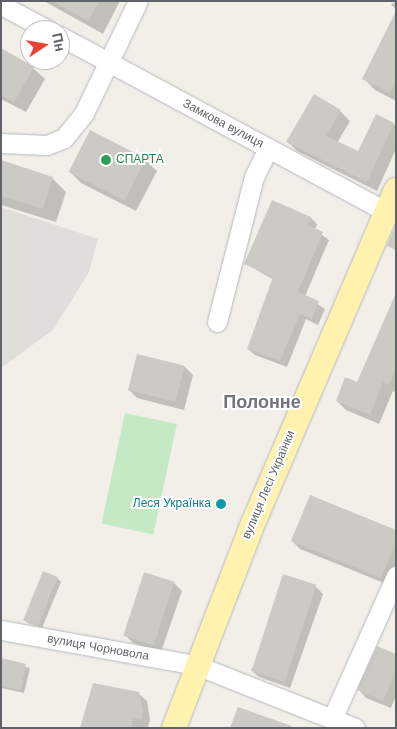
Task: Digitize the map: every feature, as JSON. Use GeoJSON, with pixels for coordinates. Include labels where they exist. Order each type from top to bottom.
{"type":"FeatureCollection","features":[{"type":"Feature","properties":{"kind":"main road","name":"вулиця Лесі Українки"},"geometry":{"type":"LineString","coordinates":[[174,728],[196,665],[385,212],[396,190]]}},
{"type":"Feature","properties":{"kind":"street"},"geometry":{"type":"LineString","coordinates":[[1,143],[47,144],[64,138],[84,114],[138,1]]}},
{"type":"Feature","properties":{"kind":"street"},"geometry":{"type":"LineString","coordinates":[[1,5],[29,20]]}},
{"type":"Feature","properties":{"kind":"street","name":"Замкова вулиця"},"geometry":{"type":"LineString","coordinates":[[70,41],[385,212]]}},
{"type":"Feature","properties":{"kind":"street"},"geometry":{"type":"LineString","coordinates":[[218,322],[254,177],[268,148]]}},
{"type":"Feature","properties":{"kind":"street"},"geometry":{"type":"LineString","coordinates":[[332,719],[396,576]]}},
{"type":"Feature","properties":{"kind":"street","name":"вулиця Чорновола"},"geometry":{"type":"LineString","coordinates":[[1,630],[196,665],[355,728]]}},
{"type":"Feature","properties":{"kind":"shaded area"},"geometry":{"type":"Polygon","coordinates":[[[1,207],[98,239],[89,272],[53,330],[1,368],[1,207]]]}},
{"type":"Feature","properties":{"kind":"green space"},"geometry":{"type":"Polygon","coordinates":[[[125,413],[177,424],[153,535],[102,524],[125,413]]]}},
{"type":"Feature","properties":{"kind":"building"},"geometry":{"type":"Polygon","coordinates":[[[52,1],[99,1],[88,21],[52,1]]]}},
{"type":"Feature","properties":{"kind":"building"},"geometry":{"type":"Polygon","coordinates":[[[396,11],[396,82],[390,93],[362,79],[396,11]]]}},
{"type":"Feature","properties":{"kind":"building"},"geometry":{"type":"Polygon","coordinates":[[[1,48],[20,59],[20,70],[32,70],[14,102],[1,95],[1,48]]]}},
{"type":"Feature","properties":{"kind":"building"},"geometry":{"type":"Polygon","coordinates":[[[314,94],[341,110],[326,136],[358,151],[376,114],[394,123],[367,182],[286,142],[314,94]]]}},
{"type":"Feature","properties":{"kind":"building"},"geometry":{"type":"Polygon","coordinates":[[[90,130],[146,159],[125,200],[69,172],[90,130]]]}},
{"type":"Feature","properties":{"kind":"building"},"geometry":{"type":"Polygon","coordinates":[[[1,160],[53,177],[43,209],[1,196],[1,160]]]}},
{"type":"Feature","properties":{"kind":"building"},"geometry":{"type":"Polygon","coordinates":[[[272,200],[311,217],[308,225],[323,232],[298,292],[319,301],[312,319],[300,314],[280,361],[247,349],[273,277],[244,264],[272,200]]]}},
{"type":"Feature","properties":{"kind":"building"},"geometry":{"type":"Polygon","coordinates":[[[396,225],[396,250],[387,246],[396,225]]]}},
{"type":"Feature","properties":{"kind":"building"},"geometry":{"type":"Polygon","coordinates":[[[396,293],[396,369],[389,385],[383,382],[370,415],[336,401],[345,377],[357,382],[396,293]]]}},
{"type":"Feature","properties":{"kind":"building"},"geometry":{"type":"Polygon","coordinates":[[[137,354],[185,366],[176,402],[128,390],[137,354]]]}},
{"type":"Feature","properties":{"kind":"building"},"geometry":{"type":"Polygon","coordinates":[[[310,495],[396,530],[396,542],[381,578],[291,541],[310,495]]]}},
{"type":"Feature","properties":{"kind":"building"},"geometry":{"type":"Polygon","coordinates":[[[43,571],[58,577],[38,626],[23,620],[43,571]]]}},
{"type":"Feature","properties":{"kind":"building"},"geometry":{"type":"Polygon","coordinates":[[[144,572],[174,582],[154,646],[123,636],[144,572]]]}},
{"type":"Feature","properties":{"kind":"building"},"geometry":{"type":"Polygon","coordinates":[[[283,574],[316,585],[285,682],[251,671],[283,574]]]}},
{"type":"Feature","properties":{"kind":"building"},"geometry":{"type":"Polygon","coordinates":[[[377,646],[396,654],[396,670],[383,701],[357,690],[377,646]]]}},
{"type":"Feature","properties":{"kind":"building"},"geometry":{"type":"Polygon","coordinates":[[[1,658],[26,664],[21,690],[1,686],[1,658]]]}},
{"type":"Feature","properties":{"kind":"building"},"geometry":{"type":"Polygon","coordinates":[[[93,683],[139,692],[143,711],[141,720],[133,718],[131,728],[80,728],[93,683]]]}},
{"type":"Feature","properties":{"kind":"building"},"geometry":{"type":"Polygon","coordinates":[[[238,707],[292,726],[291,728],[230,728],[238,707]]]}},
{"type":"Feature","properties":{"kind":"place","name":"СПАРТА"},"geometry":{"type":"Point","coordinates":[106,160]}},
{"type":"Feature","properties":{"kind":"place","name":"Леся Українка"},"geometry":{"type":"Point","coordinates":[221,504]}},
{"type":"Feature","properties":{"kind":"district","name":"Полонне"},"geometry":{"type":"Point","coordinates":[262,402]}}]}
